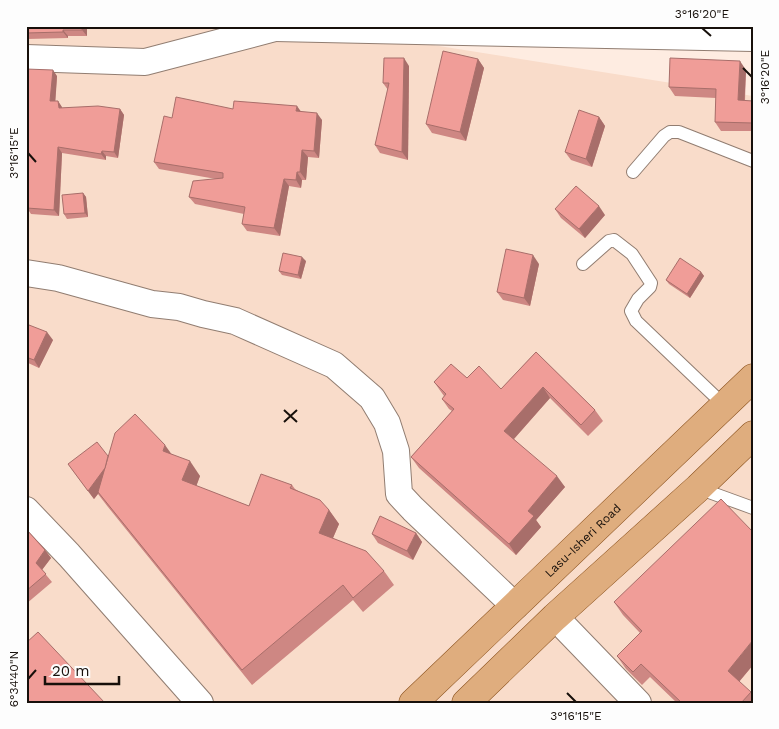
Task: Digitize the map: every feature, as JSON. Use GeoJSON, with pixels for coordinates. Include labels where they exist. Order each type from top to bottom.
{"type":"FeatureCollection","features":[{"type":"Feature","properties":{"kind":"main road","name":"Lasu-Isheri Road"},"geometry":{"type":"LineString","coordinates":[[413,703],[753,378]]}},
{"type":"Feature","properties":{"kind":"main road"},"geometry":{"type":"LineString","coordinates":[[466,703],[555,617],[698,488],[753,435]]}},
{"type":"Feature","properties":{"kind":"street"},"geometry":{"type":"LineString","coordinates":[[26,58],[145,62],[275,27],[753,38]]}},
{"type":"Feature","properties":{"kind":"street"},"geometry":{"type":"LineString","coordinates":[[26,273],[58,278],[152,304],[179,306],[203,314],[235,321],[334,365],[372,398],[387,424],[396,451],[399,494],[515,606]]}},
{"type":"Feature","properties":{"kind":"street"},"geometry":{"type":"LineString","coordinates":[[26,510],[69,555],[200,703]]}},
{"type":"Feature","properties":{"kind":"street"},"geometry":{"type":"LineString","coordinates":[[555,617],[638,703]]}},
{"type":"Feature","properties":{"kind":"lane"},"geometry":{"type":"LineString","coordinates":[[633,172],[664,136],[670,132],[679,132],[753,161]]}},
{"type":"Feature","properties":{"kind":"lane"},"geometry":{"type":"LineString","coordinates":[[583,264],[609,241],[614,240],[632,254],[651,283],[650,287],[638,299],[631,310],[636,321],[724,405]]}},
{"type":"Feature","properties":{"kind":"lane"},"geometry":{"type":"LineString","coordinates":[[698,488],[753,508]]}},
{"type":"Feature","properties":{"kind":"shaded area"},"geometry":{"type":"Polygon","coordinates":[[[26,26],[313,26],[753,96],[753,703],[26,703],[26,26]]]}},
{"type":"Feature","properties":{"kind":"building"},"geometry":{"type":"Polygon","coordinates":[[[26,26],[82,26],[82,30],[26,33],[26,26]]]}},
{"type":"Feature","properties":{"kind":"building"},"geometry":{"type":"Polygon","coordinates":[[[443,51],[478,59],[460,132],[426,124],[443,51]]]}},
{"type":"Feature","properties":{"kind":"building"},"geometry":{"type":"Polygon","coordinates":[[[384,58],[404,58],[402,152],[375,145],[389,83],[383,83],[384,58]]]}},
{"type":"Feature","properties":{"kind":"building"},"geometry":{"type":"Polygon","coordinates":[[[670,58],[740,61],[738,100],[753,101],[753,123],[715,122],[716,89],[669,87],[670,58]]]}},
{"type":"Feature","properties":{"kind":"building"},"geometry":{"type":"Polygon","coordinates":[[[26,69],[53,70],[50,101],[58,101],[59,108],[98,106],[120,109],[114,152],[102,151],[101,154],[58,147],[54,210],[27,208],[26,69]]]}},
{"type":"Feature","properties":{"kind":"building"},"geometry":{"type":"Polygon","coordinates":[[[176,97],[233,109],[234,101],[297,106],[296,111],[317,113],[314,151],[302,150],[300,172],[297,172],[296,180],[284,179],[274,228],[242,224],[245,207],[189,197],[193,181],[223,178],[223,173],[154,162],[164,116],[172,118],[176,97]]]}},
{"type":"Feature","properties":{"kind":"building"},"geometry":{"type":"Polygon","coordinates":[[[579,110],[599,117],[586,159],[565,152],[579,110]]]}},
{"type":"Feature","properties":{"kind":"building"},"geometry":{"type":"Polygon","coordinates":[[[576,186],[599,206],[579,229],[555,209],[576,186]]]}},
{"type":"Feature","properties":{"kind":"building"},"geometry":{"type":"Polygon","coordinates":[[[83,193],[85,213],[64,214],[62,195],[83,193]]]}},
{"type":"Feature","properties":{"kind":"building"},"geometry":{"type":"Polygon","coordinates":[[[506,249],[533,255],[524,298],[497,292],[506,249]]]}},
{"type":"Feature","properties":{"kind":"building"},"geometry":{"type":"Polygon","coordinates":[[[283,253],[302,257],[298,275],[279,271],[283,253]]]}},
{"type":"Feature","properties":{"kind":"building"},"geometry":{"type":"Polygon","coordinates":[[[680,258],[701,272],[687,294],[666,280],[680,258]]]}},
{"type":"Feature","properties":{"kind":"building"},"geometry":{"type":"Polygon","coordinates":[[[29,325],[47,332],[34,360],[26,357],[26,331],[29,325]]]}},
{"type":"Feature","properties":{"kind":"building"},"geometry":{"type":"Polygon","coordinates":[[[536,352],[595,410],[581,425],[543,387],[504,431],[557,476],[528,511],[534,516],[509,544],[411,457],[454,409],[442,399],[446,394],[434,382],[451,364],[467,378],[479,366],[501,389],[536,352]]]}},
{"type":"Feature","properties":{"kind":"building"},"geometry":{"type":"Polygon","coordinates":[[[135,414],[165,445],[163,451],[190,461],[182,480],[249,506],[261,474],[292,485],[290,488],[320,500],[329,510],[319,533],[366,551],[384,571],[353,598],[343,585],[242,670],[98,492],[115,433],[135,414]]]}},
{"type":"Feature","properties":{"kind":"building"},"geometry":{"type":"Polygon","coordinates":[[[97,442],[108,456],[105,468],[88,491],[68,464],[97,442]]]}},
{"type":"Feature","properties":{"kind":"building"},"geometry":{"type":"Polygon","coordinates":[[[721,499],[753,532],[753,640],[728,671],[751,692],[741,703],[682,703],[641,664],[633,672],[617,656],[642,631],[614,602],[721,499]]]}},
{"type":"Feature","properties":{"kind":"building"},"geometry":{"type":"Polygon","coordinates":[[[380,516],[416,533],[407,551],[372,534],[380,516]]]}},
{"type":"Feature","properties":{"kind":"building"},"geometry":{"type":"Polygon","coordinates":[[[26,529],[45,550],[36,563],[46,574],[26,591],[26,529]]]}},
{"type":"Feature","properties":{"kind":"building"},"geometry":{"type":"Polygon","coordinates":[[[38,632],[105,703],[26,703],[26,643],[38,632]]]}}]}
